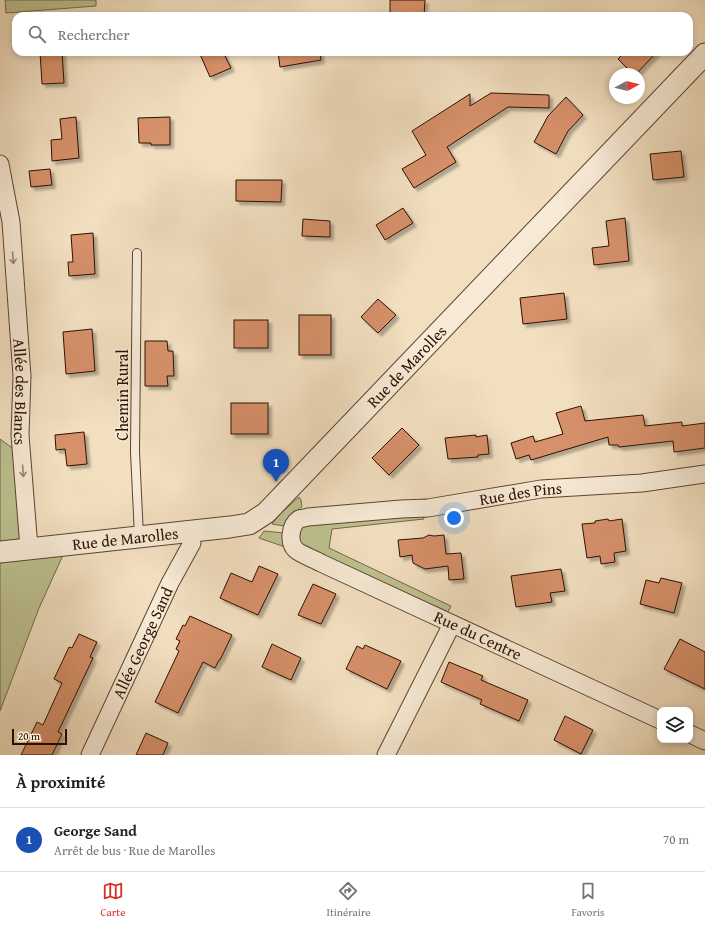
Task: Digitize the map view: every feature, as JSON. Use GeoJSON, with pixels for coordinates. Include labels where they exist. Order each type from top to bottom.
{"type":"FeatureCollection","features":[{"type":"Feature","properties":{"kind":"street","name":"Rue de Marolles"},"geometry":{"type":"LineString","coordinates":[[0,552],[230,527],[249,524],[266,512],[705,54]]}},
{"type":"Feature","properties":{"kind":"street","name":"Allée des Blancs"},"geometry":{"type":"LineString","coordinates":[[0,164],[11,230],[22,376],[20,436],[35,548]]}},
{"type":"Feature","properties":{"kind":"street","name":"Rue des Pins"},"geometry":{"type":"LineString","coordinates":[[296,550],[292,544],[291,530],[299,519],[308,517],[428,508],[541,489],[642,482],[705,474]]}},
{"type":"Feature","properties":{"kind":"street","name":"Allée George Sand"},"geometry":{"type":"LineString","coordinates":[[90,755],[170,583],[192,543],[190,531]]}},
{"type":"Feature","properties":{"kind":"street","name":"Rue du Centre"},"geometry":{"type":"LineString","coordinates":[[296,550],[657,719]]}},
{"type":"Feature","properties":{"kind":"street"},"geometry":{"type":"LineString","coordinates":[[386,755],[452,624]]}},
{"type":"Feature","properties":{"kind":"street"},"geometry":{"type":"LineString","coordinates":[[693,735],[705,741]]}},
{"type":"Feature","properties":{"kind":"lane","name":"Chemin Rural"},"geometry":{"type":"LineString","coordinates":[[137,253],[135,452],[140,536]]}},
{"type":"Feature","properties":{"kind":"green space"},"geometry":{"type":"Polygon","coordinates":[[[5,0],[96,0],[96,6],[6,13],[5,0]]]}},
{"type":"Feature","properties":{"kind":"green space"},"geometry":{"type":"Polygon","coordinates":[[[0,439],[22,455],[29,548],[68,544],[39,608],[0,711],[0,439]]]}},
{"type":"Feature","properties":{"kind":"green space"},"geometry":{"type":"Polygon","coordinates":[[[299,497],[302,507],[295,511],[287,519],[284,526],[272,524],[280,514],[299,497]]]}},
{"type":"Feature","properties":{"kind":"green space"},"geometry":{"type":"Polygon","coordinates":[[[423,513],[424,519],[332,529],[329,548],[451,606],[448,612],[301,548],[297,541],[299,531],[305,525],[423,513]]]}},
{"type":"Feature","properties":{"kind":"green space"},"geometry":{"type":"Polygon","coordinates":[[[264,531],[284,533],[285,547],[259,538],[264,531]]]}},
{"type":"Feature","properties":{"kind":"building"},"geometry":{"type":"Polygon","coordinates":[[[390,0],[425,0],[424,12],[390,12],[390,0]]]}},
{"type":"Feature","properties":{"kind":"building"},"geometry":{"type":"Polygon","coordinates":[[[40,56],[62,56],[64,83],[42,84],[40,56]]]}},
{"type":"Feature","properties":{"kind":"building"},"geometry":{"type":"Polygon","coordinates":[[[201,56],[225,56],[231,68],[210,77],[201,56]]]}},
{"type":"Feature","properties":{"kind":"building"},"geometry":{"type":"Polygon","coordinates":[[[279,56],[320,56],[321,60],[280,67],[279,56]]]}},
{"type":"Feature","properties":{"kind":"building"},"geometry":{"type":"Polygon","coordinates":[[[621,56],[653,56],[642,68],[627,68],[618,59],[621,56]]]}},
{"type":"Feature","properties":{"kind":"building"},"geometry":{"type":"Polygon","coordinates":[[[491,93],[549,95],[549,108],[508,107],[447,147],[456,162],[414,188],[402,169],[426,155],[412,131],[470,94],[470,106],[491,93]]]}},
{"type":"Feature","properties":{"kind":"building"},"geometry":{"type":"Polygon","coordinates":[[[566,97],[583,115],[568,131],[556,154],[534,142],[548,116],[566,97]]]}},
{"type":"Feature","properties":{"kind":"building"},"geometry":{"type":"Polygon","coordinates":[[[76,117],[79,158],[52,161],[51,140],[62,139],[60,119],[76,117]]]}},
{"type":"Feature","properties":{"kind":"building"},"geometry":{"type":"Polygon","coordinates":[[[170,117],[170,145],[151,145],[151,143],[139,143],[138,118],[170,117]]]}},
{"type":"Feature","properties":{"kind":"building"},"geometry":{"type":"Polygon","coordinates":[[[681,151],[684,177],[653,180],[650,154],[681,151]]]}},
{"type":"Feature","properties":{"kind":"building"},"geometry":{"type":"Polygon","coordinates":[[[50,169],[52,185],[31,187],[29,171],[50,169]]]}},
{"type":"Feature","properties":{"kind":"building"},"geometry":{"type":"Polygon","coordinates":[[[236,180],[282,180],[281,202],[236,201],[236,180]]]}},
{"type":"Feature","properties":{"kind":"building"},"geometry":{"type":"Polygon","coordinates":[[[403,208],[413,223],[385,240],[376,225],[403,208]]]}},
{"type":"Feature","properties":{"kind":"building"},"geometry":{"type":"Polygon","coordinates":[[[625,218],[629,261],[594,265],[592,248],[609,246],[606,221],[625,218]]]}},
{"type":"Feature","properties":{"kind":"building"},"geometry":{"type":"Polygon","coordinates":[[[303,219],[330,221],[330,237],[302,236],[303,219]]]}},
{"type":"Feature","properties":{"kind":"building"},"geometry":{"type":"Polygon","coordinates":[[[93,233],[95,274],[69,276],[68,262],[73,262],[71,235],[93,233]]]}},
{"type":"Feature","properties":{"kind":"building"},"geometry":{"type":"Polygon","coordinates":[[[564,293],[567,319],[523,324],[520,298],[564,293]]]}},
{"type":"Feature","properties":{"kind":"building"},"geometry":{"type":"Polygon","coordinates":[[[378,299],[396,315],[378,333],[361,317],[378,299]]]}},
{"type":"Feature","properties":{"kind":"building"},"geometry":{"type":"Polygon","coordinates":[[[299,315],[331,315],[331,355],[299,355],[299,315]]]}},
{"type":"Feature","properties":{"kind":"building"},"geometry":{"type":"Polygon","coordinates":[[[234,320],[268,320],[268,348],[234,348],[234,320]]]}},
{"type":"Feature","properties":{"kind":"building"},"geometry":{"type":"Polygon","coordinates":[[[92,329],[95,371],[66,374],[63,332],[92,329]]]}},
{"type":"Feature","properties":{"kind":"building"},"geometry":{"type":"Polygon","coordinates":[[[145,341],[167,341],[168,351],[173,351],[174,376],[167,376],[168,386],[145,386],[145,341]]]}},
{"type":"Feature","properties":{"kind":"building"},"geometry":{"type":"Polygon","coordinates":[[[231,403],[268,403],[268,434],[231,434],[231,403]]]}},
{"type":"Feature","properties":{"kind":"building"},"geometry":{"type":"Polygon","coordinates":[[[581,406],[585,421],[643,415],[645,426],[682,422],[682,426],[705,423],[705,448],[674,452],[673,441],[619,447],[618,445],[609,445],[608,437],[531,460],[529,455],[516,459],[511,443],[533,436],[535,442],[563,434],[556,413],[581,406]]]}},
{"type":"Feature","properties":{"kind":"building"},"geometry":{"type":"Polygon","coordinates":[[[402,428],[419,445],[389,475],[372,458],[402,428]]]}},
{"type":"Feature","properties":{"kind":"building"},"geometry":{"type":"Polygon","coordinates":[[[84,432],[87,464],[67,466],[65,449],[56,450],[55,435],[84,432]]]}},
{"type":"Feature","properties":{"kind":"building"},"geometry":{"type":"Polygon","coordinates":[[[476,435],[476,437],[487,435],[489,454],[478,455],[478,457],[448,459],[445,438],[476,435]]]}},
{"type":"Feature","properties":{"kind":"building"},"geometry":{"type":"Polygon","coordinates":[[[608,519],[609,521],[622,519],[626,551],[614,553],[615,562],[601,564],[600,556],[587,558],[582,524],[595,523],[595,521],[608,519]]]}},
{"type":"Feature","properties":{"kind":"building"},"geometry":{"type":"Polygon","coordinates":[[[429,535],[444,535],[446,554],[461,553],[464,579],[449,580],[448,566],[425,569],[413,563],[412,555],[400,557],[398,540],[423,538],[429,535]]]}},
{"type":"Feature","properties":{"kind":"building"},"geometry":{"type":"Polygon","coordinates":[[[259,566],[278,574],[258,615],[220,598],[231,573],[252,582],[259,566]]]}},
{"type":"Feature","properties":{"kind":"building"},"geometry":{"type":"Polygon","coordinates":[[[561,569],[565,591],[550,593],[552,602],[516,607],[511,576],[561,569]]]}},
{"type":"Feature","properties":{"kind":"building"},"geometry":{"type":"Polygon","coordinates":[[[661,578],[682,583],[674,613],[640,604],[646,580],[659,583],[661,578]]]}},
{"type":"Feature","properties":{"kind":"building"},"geometry":{"type":"Polygon","coordinates":[[[313,584],[336,594],[321,624],[298,615],[313,584]]]}},
{"type":"Feature","properties":{"kind":"building"},"geometry":{"type":"Polygon","coordinates":[[[190,616],[232,635],[215,668],[203,662],[178,713],[155,702],[179,651],[176,649],[180,641],[176,639],[183,625],[185,626],[190,616]]]}},
{"type":"Feature","properties":{"kind":"building"},"geometry":{"type":"Polygon","coordinates":[[[79,634],[97,642],[90,657],[93,658],[58,732],[62,734],[52,755],[21,755],[37,722],[43,725],[62,683],[54,679],[69,647],[72,648],[79,634]]]}},
{"type":"Feature","properties":{"kind":"building"},"geometry":{"type":"Polygon","coordinates":[[[680,639],[705,652],[705,689],[664,669],[680,639]]]}},
{"type":"Feature","properties":{"kind":"building"},"geometry":{"type":"Polygon","coordinates":[[[272,644],[301,658],[291,680],[262,667],[272,644]]]}},
{"type":"Feature","properties":{"kind":"building"},"geometry":{"type":"Polygon","coordinates":[[[365,645],[401,661],[387,689],[346,669],[357,646],[363,649],[365,645]]]}},
{"type":"Feature","properties":{"kind":"building"},"geometry":{"type":"Polygon","coordinates":[[[449,662],[483,676],[481,680],[528,700],[519,721],[480,704],[482,700],[441,682],[449,662]]]}},
{"type":"Feature","properties":{"kind":"building"},"geometry":{"type":"Polygon","coordinates":[[[565,716],[593,730],[581,754],[554,740],[565,716]]]}},
{"type":"Feature","properties":{"kind":"building"},"geometry":{"type":"Polygon","coordinates":[[[146,733],[168,743],[163,755],[136,755],[146,733]]]}},
{"type":"Feature","properties":{"kind":"place","name":"George Sand"},"geometry":{"type":"Point","coordinates":[276,482]}}]}
